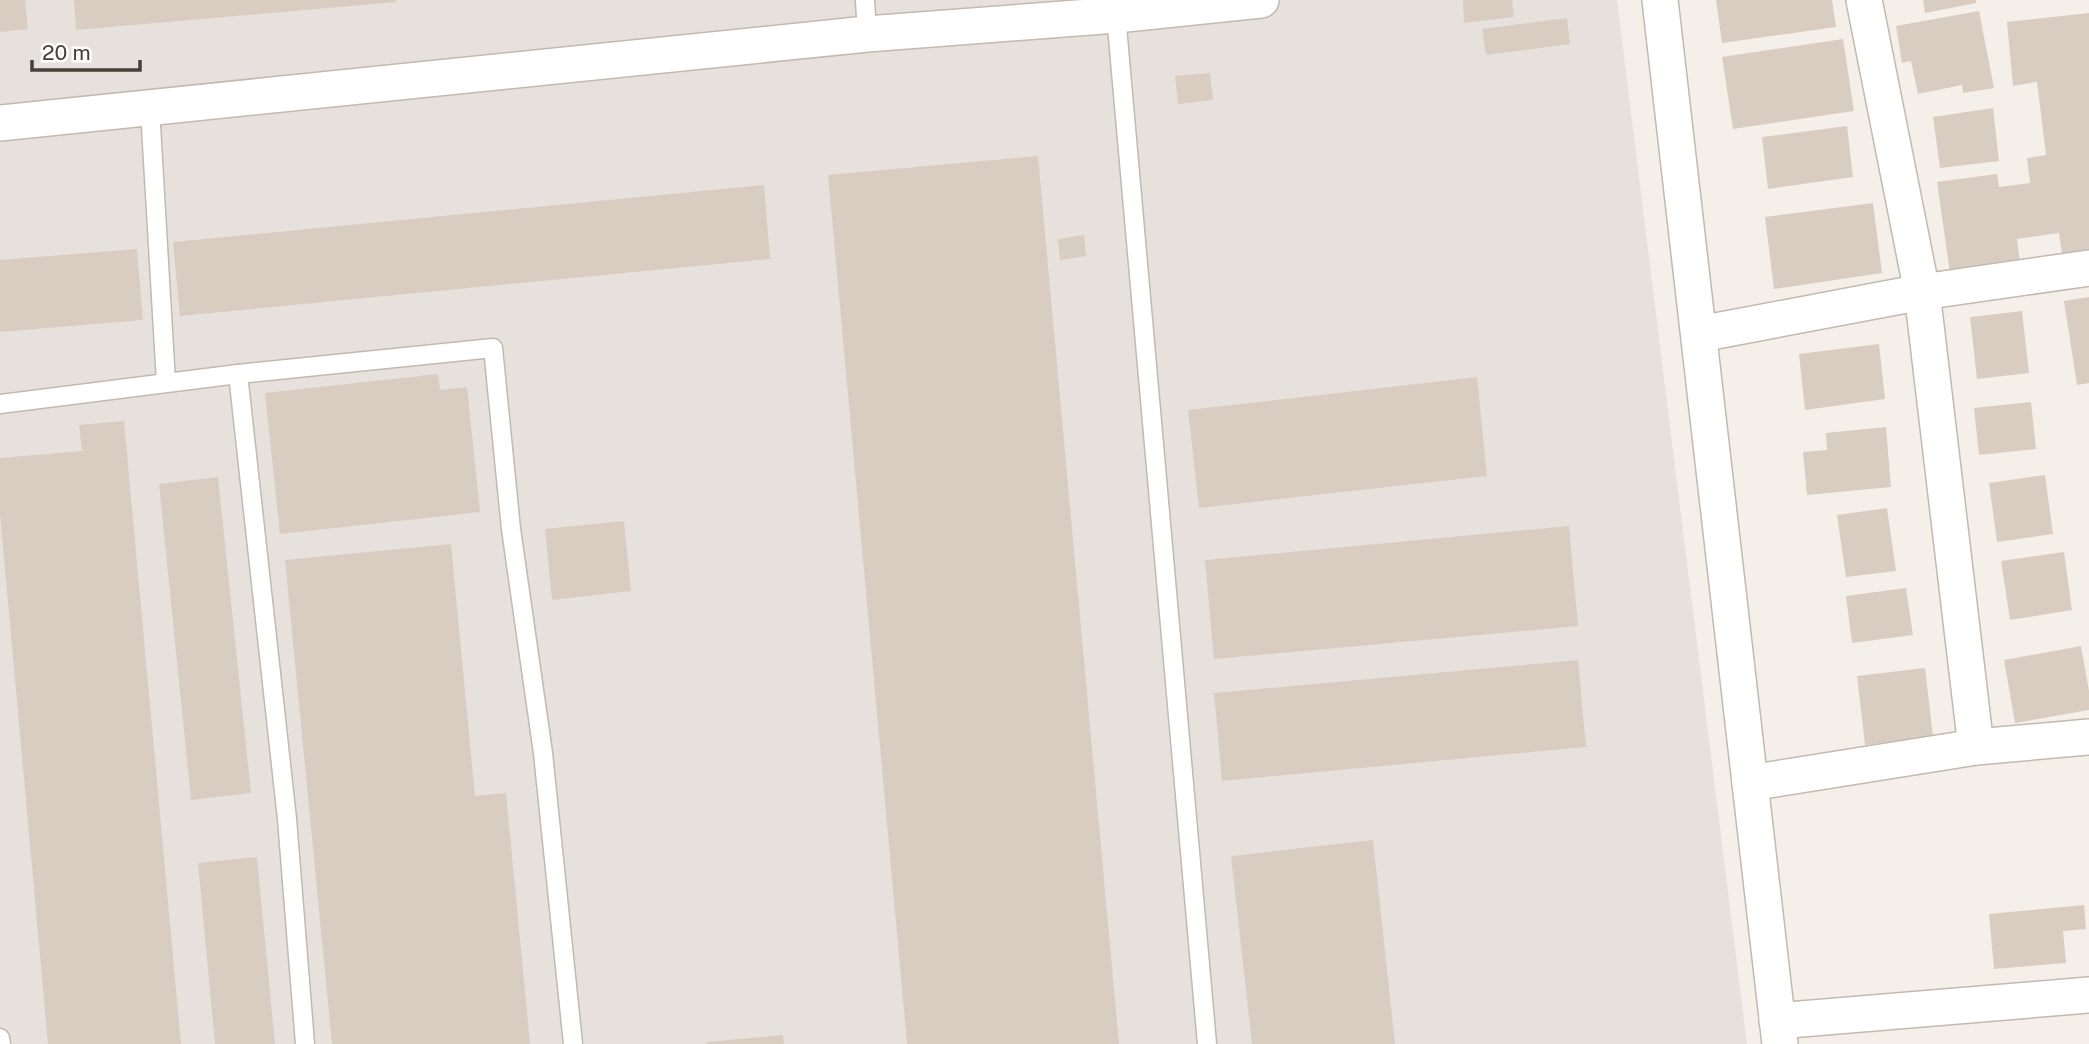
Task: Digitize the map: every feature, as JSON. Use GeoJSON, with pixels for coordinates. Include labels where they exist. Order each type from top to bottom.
{"type":"FeatureCollection","features":[{"type":"Feature","properties":{"kind":"street"},"geometry":{"type":"LineString","coordinates":[[0,123],[150,109],[866,17],[1116,15],[1261,0]]}},
{"type":"Feature","properties":{"kind":"street"},"geometry":{"type":"LineString","coordinates":[[1660,0],[1779,1032],[2089,995]]}},
{"type":"Feature","properties":{"kind":"street"},"geometry":{"type":"LineString","coordinates":[[1864,0],[1922,292],[1976,747]]}},
{"type":"Feature","properties":{"kind":"street"},"geometry":{"type":"LineString","coordinates":[[1700,334],[1922,292],[2089,268]]}},
{"type":"Feature","properties":{"kind":"street"},"geometry":{"type":"LineString","coordinates":[[1750,783],[1976,747],[2089,737]]}},
{"type":"Feature","properties":{"kind":"lane"},"geometry":{"type":"LineString","coordinates":[[1116,15],[1207,1044]]}},
{"type":"Feature","properties":{"kind":"lane"},"geometry":{"type":"LineString","coordinates":[[150,109],[166,382]]}},
{"type":"Feature","properties":{"kind":"lane"},"geometry":{"type":"LineString","coordinates":[[0,404],[166,382],[493,348],[511,529],[543,753],[573,1044]]}},
{"type":"Feature","properties":{"kind":"lane"},"geometry":{"type":"LineString","coordinates":[[238,374],[287,819],[306,1044]]}},
{"type":"Feature","properties":{"kind":"lane"},"geometry":{"type":"LineString","coordinates":[[0,1038],[1,1044]]}},
{"type":"Feature","properties":{"kind":"shaded area"},"geometry":{"type":"Polygon","coordinates":[[[0,0],[1617,0],[1747,1044],[0,1044],[0,0]]]}},
{"type":"Feature","properties":{"kind":"building"},"geometry":{"type":"Polygon","coordinates":[[[0,0],[25,0],[28,29],[0,32],[0,0]]]}},
{"type":"Feature","properties":{"kind":"building"},"geometry":{"type":"Polygon","coordinates":[[[74,0],[396,0],[396,2],[76,30],[74,0]]]}},
{"type":"Feature","properties":{"kind":"building"},"geometry":{"type":"Polygon","coordinates":[[[1463,0],[1512,0],[1514,17],[1464,23],[1463,0]]]}},
{"type":"Feature","properties":{"kind":"building"},"geometry":{"type":"Polygon","coordinates":[[[1716,0],[1832,0],[1836,27],[1722,43],[1716,0]]]}},
{"type":"Feature","properties":{"kind":"building"},"geometry":{"type":"Polygon","coordinates":[[[1923,0],[1976,0],[1976,3],[1925,13],[1923,0]]]}},
{"type":"Feature","properties":{"kind":"building"},"geometry":{"type":"Polygon","coordinates":[[[1979,11],[1994,88],[1963,93],[1962,85],[1918,94],[1911,61],[1902,63],[1896,26],[1979,11]]]}},
{"type":"Feature","properties":{"kind":"building"},"geometry":{"type":"Polygon","coordinates":[[[2089,13],[2089,251],[2062,254],[2059,233],[2017,239],[2020,263],[1950,273],[1937,182],[1997,174],[1999,187],[2030,183],[2027,158],[2046,155],[2037,82],[2013,86],[2007,22],[2089,13]]]}},
{"type":"Feature","properties":{"kind":"building"},"geometry":{"type":"Polygon","coordinates":[[[1567,18],[1570,44],[1486,55],[1482,29],[1567,18]]]}},
{"type":"Feature","properties":{"kind":"building"},"geometry":{"type":"Polygon","coordinates":[[[1843,39],[1854,111],[1733,129],[1722,57],[1843,39]]]}},
{"type":"Feature","properties":{"kind":"building"},"geometry":{"type":"Polygon","coordinates":[[[1210,73],[1213,100],[1178,104],[1175,76],[1210,73]]]}},
{"type":"Feature","properties":{"kind":"building"},"geometry":{"type":"Polygon","coordinates":[[[1993,108],[1999,161],[1940,168],[1933,117],[1993,108]]]}},
{"type":"Feature","properties":{"kind":"building"},"geometry":{"type":"Polygon","coordinates":[[[1847,126],[1853,177],[1768,189],[1762,137],[1847,126]]]}},
{"type":"Feature","properties":{"kind":"building"},"geometry":{"type":"Polygon","coordinates":[[[1038,156],[1119,1044],[907,1044],[828,175],[1038,156]]]}},
{"type":"Feature","properties":{"kind":"building"},"geometry":{"type":"Polygon","coordinates":[[[764,185],[770,259],[180,316],[173,242],[764,185]]]}},
{"type":"Feature","properties":{"kind":"building"},"geometry":{"type":"Polygon","coordinates":[[[1873,203],[1882,273],[1774,289],[1765,217],[1873,203]]]}},
{"type":"Feature","properties":{"kind":"building"},"geometry":{"type":"Polygon","coordinates":[[[1084,235],[1086,256],[1060,260],[1058,239],[1084,235]]]}},
{"type":"Feature","properties":{"kind":"building"},"geometry":{"type":"Polygon","coordinates":[[[137,249],[143,320],[0,332],[0,260],[137,249]]]}},
{"type":"Feature","properties":{"kind":"building"},"geometry":{"type":"Polygon","coordinates":[[[2089,297],[2089,383],[2077,385],[2064,301],[2089,297]]]}},
{"type":"Feature","properties":{"kind":"building"},"geometry":{"type":"Polygon","coordinates":[[[2022,311],[2029,373],[1977,379],[1970,317],[2022,311]]]}},
{"type":"Feature","properties":{"kind":"building"},"geometry":{"type":"Polygon","coordinates":[[[1879,344],[1885,399],[1805,410],[1799,354],[1879,344]]]}},
{"type":"Feature","properties":{"kind":"building"},"geometry":{"type":"Polygon","coordinates":[[[438,374],[440,390],[467,387],[480,512],[280,534],[265,393],[438,374]]]}},
{"type":"Feature","properties":{"kind":"building"},"geometry":{"type":"Polygon","coordinates":[[[1477,377],[1487,476],[1199,508],[1188,410],[1477,377]]]}},
{"type":"Feature","properties":{"kind":"building"},"geometry":{"type":"Polygon","coordinates":[[[2031,402],[2036,449],[1979,455],[1974,408],[2031,402]]]}},
{"type":"Feature","properties":{"kind":"building"},"geometry":{"type":"Polygon","coordinates":[[[124,421],[181,1044],[48,1044],[0,514],[0,458],[82,451],[79,425],[124,421]]]}},
{"type":"Feature","properties":{"kind":"building"},"geometry":{"type":"Polygon","coordinates":[[[1886,427],[1891,487],[1807,495],[1803,452],[1827,450],[1826,433],[1886,427]]]}},
{"type":"Feature","properties":{"kind":"building"},"geometry":{"type":"Polygon","coordinates":[[[2045,475],[2053,534],[1997,542],[1989,483],[2045,475]]]}},
{"type":"Feature","properties":{"kind":"building"},"geometry":{"type":"Polygon","coordinates":[[[218,477],[251,793],[191,800],[159,484],[218,477]]]}},
{"type":"Feature","properties":{"kind":"building"},"geometry":{"type":"Polygon","coordinates":[[[1887,508],[1896,571],[1846,577],[1837,515],[1887,508]]]}},
{"type":"Feature","properties":{"kind":"building"},"geometry":{"type":"Polygon","coordinates":[[[624,521],[631,591],[552,600],[545,529],[624,521]]]}},
{"type":"Feature","properties":{"kind":"building"},"geometry":{"type":"Polygon","coordinates":[[[1569,526],[1578,626],[1214,659],[1205,560],[1569,526]]]}},
{"type":"Feature","properties":{"kind":"building"},"geometry":{"type":"Polygon","coordinates":[[[451,544],[475,796],[506,793],[530,1044],[332,1044],[285,560],[451,544]]]}},
{"type":"Feature","properties":{"kind":"building"},"geometry":{"type":"Polygon","coordinates":[[[2064,552],[2072,610],[2010,620],[2001,561],[2064,552]]]}},
{"type":"Feature","properties":{"kind":"building"},"geometry":{"type":"Polygon","coordinates":[[[1906,588],[1913,635],[1852,643],[1846,596],[1906,588]]]}},
{"type":"Feature","properties":{"kind":"building"},"geometry":{"type":"Polygon","coordinates":[[[2081,646],[2089,691],[2089,710],[2015,723],[2004,660],[2081,646]]]}},
{"type":"Feature","properties":{"kind":"building"},"geometry":{"type":"Polygon","coordinates":[[[1578,660],[1586,747],[1222,781],[1214,693],[1578,660]]]}},
{"type":"Feature","properties":{"kind":"building"},"geometry":{"type":"Polygon","coordinates":[[[1925,668],[1933,737],[1865,745],[1857,676],[1925,668]]]}},
{"type":"Feature","properties":{"kind":"building"},"geometry":{"type":"Polygon","coordinates":[[[1373,840],[1395,1044],[1252,1044],[1231,856],[1373,840]]]}},
{"type":"Feature","properties":{"kind":"building"},"geometry":{"type":"Polygon","coordinates":[[[257,857],[275,1044],[215,1044],[198,863],[257,857]]]}},
{"type":"Feature","properties":{"kind":"building"},"geometry":{"type":"Polygon","coordinates":[[[2084,905],[2086,929],[2063,931],[2066,963],[1994,969],[1989,914],[2084,905]]]}},
{"type":"Feature","properties":{"kind":"building"},"geometry":{"type":"Polygon","coordinates":[[[783,1035],[784,1044],[706,1042],[783,1035]]]}}]}
